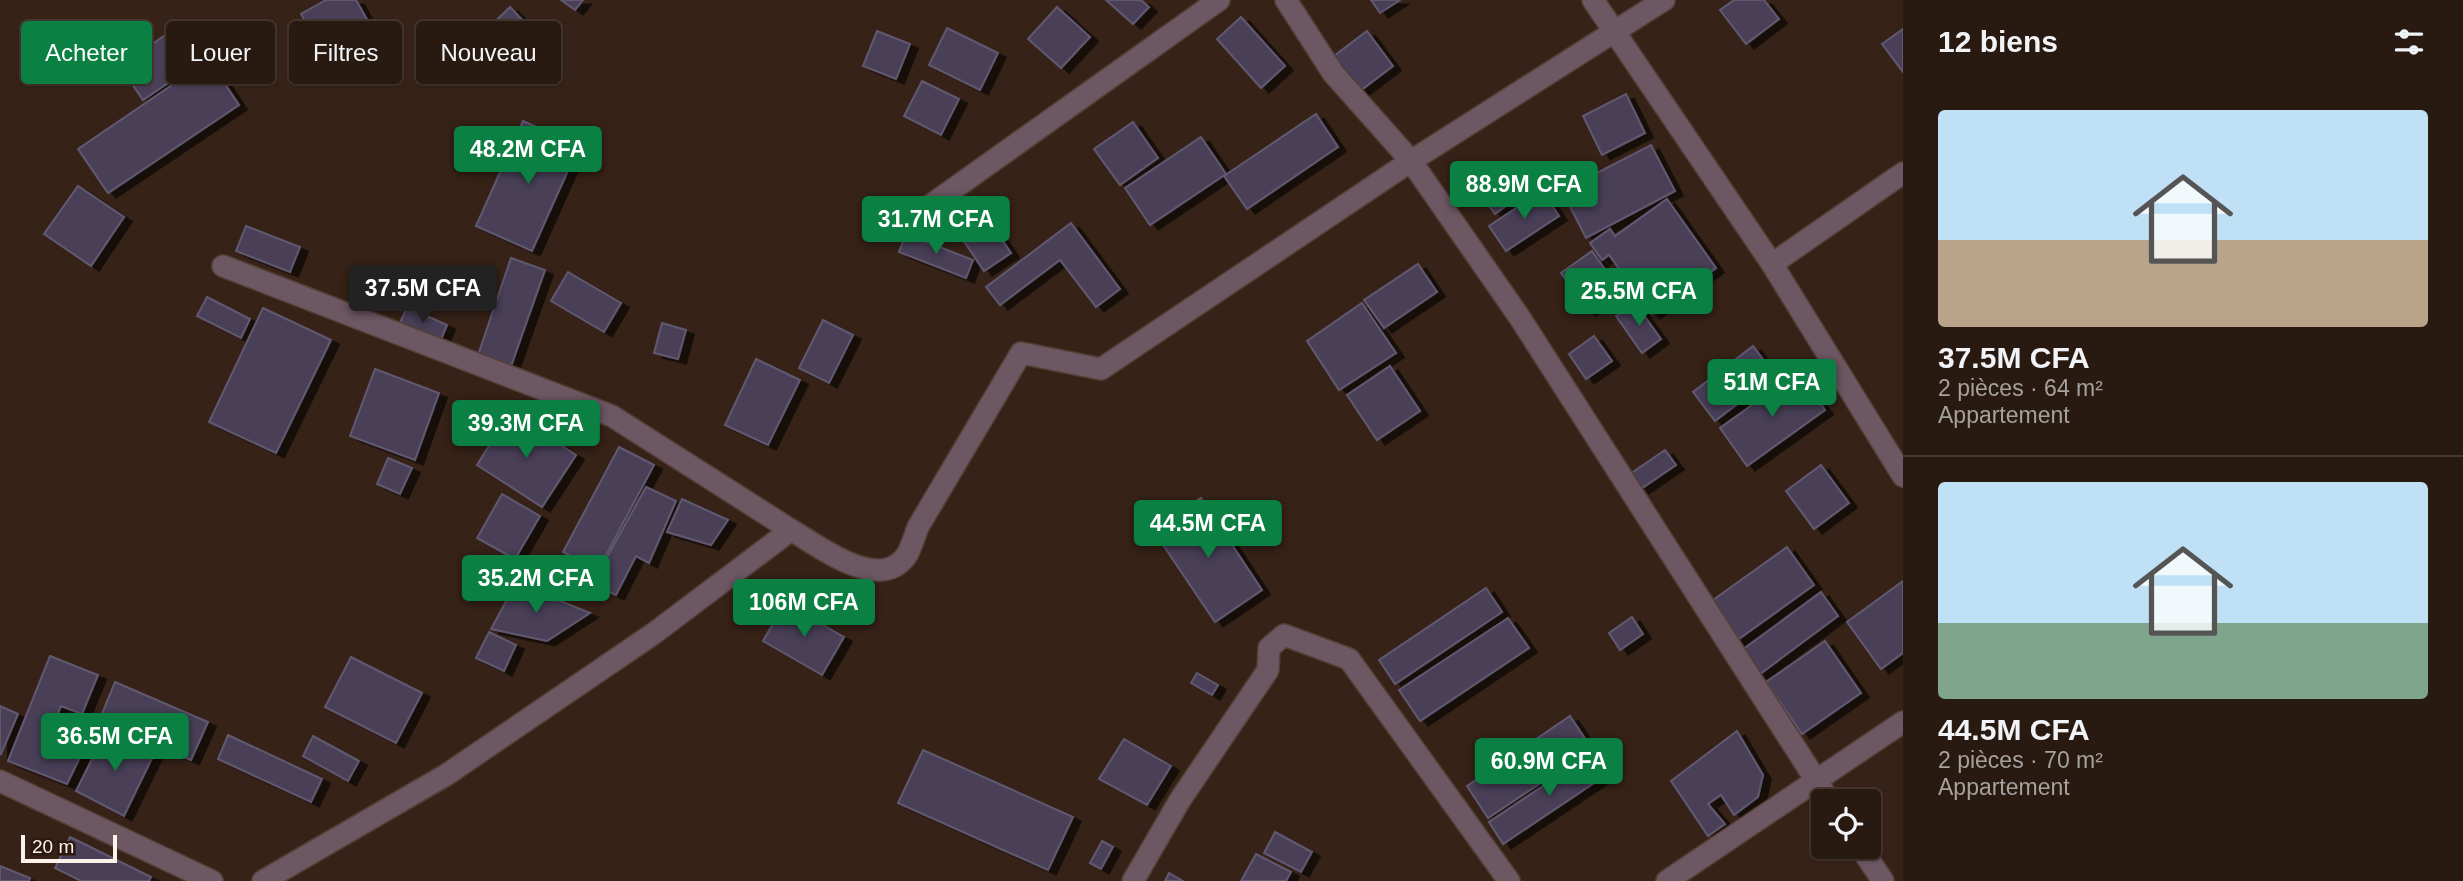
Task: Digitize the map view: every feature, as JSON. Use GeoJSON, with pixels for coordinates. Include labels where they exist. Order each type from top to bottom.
{"type":"FeatureCollection","features":[{"type":"Feature","properties":{"kind":"street"},"geometry":{"type":"LineString","coordinates":[[921,212],[1219,0]]}},
{"type":"Feature","properties":{"kind":"street"},"geometry":{"type":"LineString","coordinates":[[1286,0],[1333,73],[1410,161],[1520,318],[1821,789]]}},
{"type":"Feature","properties":{"kind":"street"},"geometry":{"type":"LineString","coordinates":[[1592,0],[1772,264],[1903,476]]}},
{"type":"Feature","properties":{"kind":"street"},"geometry":{"type":"LineString","coordinates":[[223,266],[612,416],[791,530],[853,566],[876,570],[893,567],[907,555],[918,527],[1021,353],[1101,369],[1410,161],[1664,0]]}},
{"type":"Feature","properties":{"kind":"street"},"geometry":{"type":"LineString","coordinates":[[1772,264],[1903,173]]}},
{"type":"Feature","properties":{"kind":"street"},"geometry":{"type":"LineString","coordinates":[[263,881],[446,775],[653,634],[791,530]]}},
{"type":"Feature","properties":{"kind":"street"},"geometry":{"type":"LineString","coordinates":[[1133,881],[1180,800],[1268,670],[1269,648],[1284,635],[1349,659],[1509,881]]}},
{"type":"Feature","properties":{"kind":"street"},"geometry":{"type":"LineString","coordinates":[[1667,881],[1903,722]]}},
{"type":"Feature","properties":{"kind":"street"},"geometry":{"type":"LineString","coordinates":[[0,781],[212,881]]}},
{"type":"Feature","properties":{"kind":"street"},"geometry":{"type":"LineString","coordinates":[[1868,859],[1883,881]]}},
{"type":"Feature","properties":{"kind":"building"},"geometry":{"type":"Polygon","coordinates":[[[326,0],[356,0],[368,21],[305,21],[301,14],[326,0]]]}},
{"type":"Feature","properties":{"kind":"building"},"geometry":{"type":"Polygon","coordinates":[[[561,0],[583,0],[575,10],[561,0]]]}},
{"type":"Feature","properties":{"kind":"building"},"geometry":{"type":"Polygon","coordinates":[[[1106,0],[1141,0],[1149,7],[1133,24],[1106,0]]]}},
{"type":"Feature","properties":{"kind":"building"},"geometry":{"type":"Polygon","coordinates":[[[1371,0],[1400,0],[1380,13],[1371,0]]]}},
{"type":"Feature","properties":{"kind":"building"},"geometry":{"type":"Polygon","coordinates":[[[1734,0],[1764,0],[1779,19],[1746,44],[1720,10],[1734,0]]]}},
{"type":"Feature","properties":{"kind":"building"},"geometry":{"type":"Polygon","coordinates":[[[510,7],[523,21],[496,21],[510,7]]]}},
{"type":"Feature","properties":{"kind":"building"},"geometry":{"type":"Polygon","coordinates":[[[1057,7],[1090,37],[1061,68],[1028,39],[1057,7]]]}},
{"type":"Feature","properties":{"kind":"building"},"geometry":{"type":"Polygon","coordinates":[[[1241,17],[1285,66],[1261,88],[1217,39],[1241,17]]]}},
{"type":"Feature","properties":{"kind":"building"},"geometry":{"type":"Polygon","coordinates":[[[947,28],[998,53],[980,90],[929,65],[947,28]]]}},
{"type":"Feature","properties":{"kind":"building"},"geometry":{"type":"Polygon","coordinates":[[[1903,29],[1903,72],[1882,44],[1903,29]]]}},
{"type":"Feature","properties":{"kind":"building"},"geometry":{"type":"Polygon","coordinates":[[[877,31],[910,44],[896,79],[863,66],[877,31]]]}},
{"type":"Feature","properties":{"kind":"building"},"geometry":{"type":"Polygon","coordinates":[[[1367,31],[1393,66],[1356,94],[1330,59],[1367,31]]]}},
{"type":"Feature","properties":{"kind":"building"},"geometry":{"type":"Polygon","coordinates":[[[166,35],[166,84],[143,100],[132,84],[152,84],[152,44],[166,35]]]}},
{"type":"Feature","properties":{"kind":"building"},"geometry":{"type":"Polygon","coordinates":[[[922,81],[959,99],[941,135],[904,116],[922,81]]]}},
{"type":"Feature","properties":{"kind":"building"},"geometry":{"type":"Polygon","coordinates":[[[174,84],[225,84],[239,105],[108,193],[78,149],[174,84]]]}},
{"type":"Feature","properties":{"kind":"building"},"geometry":{"type":"Polygon","coordinates":[[[1626,94],[1645,133],[1602,155],[1583,116],[1626,94]]]}},
{"type":"Feature","properties":{"kind":"building"},"geometry":{"type":"Polygon","coordinates":[[[1316,114],[1338,147],[1247,209],[1224,176],[1316,114]]]}},
{"type":"Feature","properties":{"kind":"building"},"geometry":{"type":"Polygon","coordinates":[[[523,121],[579,146],[532,251],[476,226],[523,121]]]}},
{"type":"Feature","properties":{"kind":"building"},"geometry":{"type":"Polygon","coordinates":[[[1133,122],[1158,158],[1120,185],[1094,149],[1133,122]]]}},
{"type":"Feature","properties":{"kind":"building"},"geometry":{"type":"Polygon","coordinates":[[[1201,137],[1226,174],[1150,225],[1125,188],[1201,137]]]}},
{"type":"Feature","properties":{"kind":"building"},"geometry":{"type":"Polygon","coordinates":[[[1651,145],[1675,191],[1586,238],[1562,191],[1651,145]]]}},
{"type":"Feature","properties":{"kind":"building"},"geometry":{"type":"Polygon","coordinates":[[[1493,168],[1515,199],[1495,214],[1472,182],[1493,168]]]}},
{"type":"Feature","properties":{"kind":"building"},"geometry":{"type":"Polygon","coordinates":[[[78,186],[124,217],[91,266],[44,234],[78,186]]]}},
{"type":"Feature","properties":{"kind":"building"},"geometry":{"type":"Polygon","coordinates":[[[1542,191],[1559,216],[1506,251],[1489,226],[1542,191]]]}},
{"type":"Feature","properties":{"kind":"building"},"geometry":{"type":"Polygon","coordinates":[[[1667,199],[1716,268],[1652,314],[1609,255],[1602,260],[1590,243],[1610,229],[1615,236],[1667,199]]]}},
{"type":"Feature","properties":{"kind":"building"},"geometry":{"type":"Polygon","coordinates":[[[986,216],[1011,253],[984,271],[959,234],[986,216]]]}},
{"type":"Feature","properties":{"kind":"building"},"geometry":{"type":"Polygon","coordinates":[[[1071,223],[1120,289],[1096,307],[1060,260],[1000,305],[986,287],[1071,223]]]}},
{"type":"Feature","properties":{"kind":"building"},"geometry":{"type":"Polygon","coordinates":[[[246,226],[300,247],[290,272],[236,251],[246,226]]]}},
{"type":"Feature","properties":{"kind":"building"},"geometry":{"type":"Polygon","coordinates":[[[906,234],[973,260],[966,278],[899,252],[906,234]]]}},
{"type":"Feature","properties":{"kind":"building"},"geometry":{"type":"Polygon","coordinates":[[[1592,251],[1619,289],[1588,311],[1561,273],[1592,251]]]}},
{"type":"Feature","properties":{"kind":"building"},"geometry":{"type":"Polygon","coordinates":[[[511,258],[545,270],[510,369],[477,358],[511,258]]]}},
{"type":"Feature","properties":{"kind":"building"},"geometry":{"type":"Polygon","coordinates":[[[1418,264],[1437,292],[1384,328],[1364,300],[1418,264]]]}},
{"type":"Feature","properties":{"kind":"building"},"geometry":{"type":"Polygon","coordinates":[[[568,272],[621,303],[604,332],[551,301],[568,272]]]}},
{"type":"Feature","properties":{"kind":"building"},"geometry":{"type":"Polygon","coordinates":[[[207,297],[250,319],[241,338],[197,316],[207,297]]]}},
{"type":"Feature","properties":{"kind":"building"},"geometry":{"type":"Polygon","coordinates":[[[1362,303],[1396,353],[1339,390],[1307,341],[1362,303]]]}},
{"type":"Feature","properties":{"kind":"building"},"geometry":{"type":"Polygon","coordinates":[[[1635,303],[1661,339],[1642,353],[1616,316],[1635,303]]]}},
{"type":"Feature","properties":{"kind":"building"},"geometry":{"type":"Polygon","coordinates":[[[407,307],[447,325],[440,342],[399,325],[407,307]]]}},
{"type":"Feature","properties":{"kind":"building"},"geometry":{"type":"Polygon","coordinates":[[[263,308],[331,340],[276,453],[209,422],[263,308]]]}},
{"type":"Feature","properties":{"kind":"building"},"geometry":{"type":"Polygon","coordinates":[[[823,320],[853,335],[829,383],[799,368],[823,320]]]}},
{"type":"Feature","properties":{"kind":"building"},"geometry":{"type":"Polygon","coordinates":[[[662,323],[686,330],[678,359],[654,353],[662,323]]]}},
{"type":"Feature","properties":{"kind":"building"},"geometry":{"type":"Polygon","coordinates":[[[1594,336],[1612,361],[1586,379],[1569,354],[1594,336]]]}},
{"type":"Feature","properties":{"kind":"building"},"geometry":{"type":"Polygon","coordinates":[[[1753,346],[1775,375],[1715,421],[1693,392],[1753,346]]]}},
{"type":"Feature","properties":{"kind":"building"},"geometry":{"type":"Polygon","coordinates":[[[756,359],[800,380],[768,445],[725,425],[756,359]]]}},
{"type":"Feature","properties":{"kind":"building"},"geometry":{"type":"Polygon","coordinates":[[[1390,366],[1420,411],[1377,440],[1347,395],[1390,366]]]}},
{"type":"Feature","properties":{"kind":"building"},"geometry":{"type":"Polygon","coordinates":[[[375,369],[439,393],[415,460],[350,436],[375,369]]]}},
{"type":"Feature","properties":{"kind":"building"},"geometry":{"type":"Polygon","coordinates":[[[1798,372],[1825,410],[1747,466],[1720,428],[1798,372]]]}},
{"type":"Feature","properties":{"kind":"building"},"geometry":{"type":"Polygon","coordinates":[[[510,413],[576,455],[542,507],[477,465],[510,413]]]}},
{"type":"Feature","properties":{"kind":"building"},"geometry":{"type":"Polygon","coordinates":[[[619,447],[654,465],[598,570],[563,552],[619,447]]]}},
{"type":"Feature","properties":{"kind":"building"},"geometry":{"type":"Polygon","coordinates":[[[1665,450],[1676,465],[1641,489],[1630,474],[1665,450]]]}},
{"type":"Feature","properties":{"kind":"building"},"geometry":{"type":"Polygon","coordinates":[[[388,458],[412,468],[400,494],[377,484],[388,458]]]}},
{"type":"Feature","properties":{"kind":"building"},"geometry":{"type":"Polygon","coordinates":[[[1821,465],[1849,503],[1814,529],[1786,491],[1821,465]]]}},
{"type":"Feature","properties":{"kind":"building"},"geometry":{"type":"Polygon","coordinates":[[[646,487],[676,501],[649,563],[636,556],[616,595],[592,584],[646,487]]]}},
{"type":"Feature","properties":{"kind":"building"},"geometry":{"type":"Polygon","coordinates":[[[502,494],[540,516],[515,559],[477,538],[502,494]]]}},
{"type":"Feature","properties":{"kind":"building"},"geometry":{"type":"Polygon","coordinates":[[[1201,498],[1262,590],[1215,622],[1153,530],[1201,498]]]}},
{"type":"Feature","properties":{"kind":"building"},"geometry":{"type":"Polygon","coordinates":[[[682,499],[728,520],[711,545],[667,532],[682,499]]]}},
{"type":"Feature","properties":{"kind":"building"},"geometry":{"type":"Polygon","coordinates":[[[1787,547],[1814,585],[1736,641],[1709,603],[1787,547]]]}},
{"type":"Feature","properties":{"kind":"building"},"geometry":{"type":"Polygon","coordinates":[[[1903,581],[1903,653],[1881,669],[1847,622],[1903,581]]]}},
{"type":"Feature","properties":{"kind":"building"},"geometry":{"type":"Polygon","coordinates":[[[516,583],[590,613],[547,641],[491,629],[516,583]]]}},
{"type":"Feature","properties":{"kind":"building"},"geometry":{"type":"Polygon","coordinates":[[[1486,588],[1502,612],[1395,684],[1379,660],[1486,588]]]}},
{"type":"Feature","properties":{"kind":"building"},"geometry":{"type":"Polygon","coordinates":[[[1821,592],[1838,616],[1756,677],[1738,653],[1821,592]]]}},
{"type":"Feature","properties":{"kind":"building"},"geometry":{"type":"Polygon","coordinates":[[[785,603],[844,637],[822,675],[763,641],[785,603]]]}},
{"type":"Feature","properties":{"kind":"building"},"geometry":{"type":"Polygon","coordinates":[[[1632,617],[1643,634],[1620,650],[1609,633],[1632,617]]]}},
{"type":"Feature","properties":{"kind":"building"},"geometry":{"type":"Polygon","coordinates":[[[1508,618],[1529,648],[1420,721],[1399,690],[1508,618]]]}},
{"type":"Feature","properties":{"kind":"building"},"geometry":{"type":"Polygon","coordinates":[[[489,632],[516,645],[504,671],[476,658],[489,632]]]}},
{"type":"Feature","properties":{"kind":"building"},"geometry":{"type":"Polygon","coordinates":[[[1825,641],[1861,693],[1802,734],[1766,682],[1825,641]]]}},
{"type":"Feature","properties":{"kind":"building"},"geometry":{"type":"Polygon","coordinates":[[[50,656],[98,675],[82,714],[61,706],[49,736],[84,749],[67,784],[8,761],[50,656]]]}},
{"type":"Feature","properties":{"kind":"building"},"geometry":{"type":"Polygon","coordinates":[[[351,657],[422,693],[396,743],[325,707],[351,657]]]}},
{"type":"Feature","properties":{"kind":"building"},"geometry":{"type":"Polygon","coordinates":[[[1197,673],[1218,685],[1212,695],[1191,683],[1197,673]]]}},
{"type":"Feature","properties":{"kind":"building"},"geometry":{"type":"Polygon","coordinates":[[[115,682],[208,722],[191,760],[99,721],[115,682]]]}},
{"type":"Feature","properties":{"kind":"building"},"geometry":{"type":"Polygon","coordinates":[[[0,706],[18,714],[1,754],[0,753],[0,706]]]}},
{"type":"Feature","properties":{"kind":"building"},"geometry":{"type":"Polygon","coordinates":[[[1570,716],[1592,749],[1488,818],[1467,786],[1570,716]]]}},
{"type":"Feature","properties":{"kind":"building"},"geometry":{"type":"Polygon","coordinates":[[[106,731],[154,754],[124,816],[76,791],[106,731]]]}},
{"type":"Feature","properties":{"kind":"building"},"geometry":{"type":"Polygon","coordinates":[[[1737,731],[1763,775],[1758,797],[1734,815],[1721,795],[1708,804],[1725,824],[1708,836],[1671,781],[1737,731]]]}},
{"type":"Feature","properties":{"kind":"building"},"geometry":{"type":"Polygon","coordinates":[[[228,735],[322,779],[311,802],[218,759],[228,735]]]}},
{"type":"Feature","properties":{"kind":"building"},"geometry":{"type":"Polygon","coordinates":[[[313,736],[359,761],[348,781],[303,756],[313,736]]]}},
{"type":"Feature","properties":{"kind":"building"},"geometry":{"type":"Polygon","coordinates":[[[1124,739],[1171,766],[1147,805],[1099,779],[1124,739]]]}},
{"type":"Feature","properties":{"kind":"building"},"geometry":{"type":"Polygon","coordinates":[[[923,750],[1073,817],[1048,870],[898,803],[923,750]]]}},
{"type":"Feature","properties":{"kind":"building"},"geometry":{"type":"Polygon","coordinates":[[[1595,751],[1609,773],[1503,844],[1489,822],[1595,751]]]}},
{"type":"Feature","properties":{"kind":"building"},"geometry":{"type":"Polygon","coordinates":[[[1275,832],[1312,852],[1301,872],[1264,853],[1275,832]]]}},
{"type":"Feature","properties":{"kind":"building"},"geometry":{"type":"Polygon","coordinates":[[[70,837],[151,877],[149,881],[81,881],[55,868],[70,837]]]}},
{"type":"Feature","properties":{"kind":"building"},"geometry":{"type":"Polygon","coordinates":[[[1102,841],[1113,847],[1101,869],[1090,863],[1102,841]]]}},
{"type":"Feature","properties":{"kind":"building"},"geometry":{"type":"Polygon","coordinates":[[[1256,854],[1291,872],[1286,881],[1241,881],[1256,854]]]}},
{"type":"Feature","properties":{"kind":"building"},"geometry":{"type":"Polygon","coordinates":[[[0,866],[30,878],[29,881],[0,881],[0,866]]]}},
{"type":"Feature","properties":{"kind":"building"},"geometry":{"type":"Polygon","coordinates":[[[1169,873],[1183,881],[1165,881],[1169,873]]]}}]}
